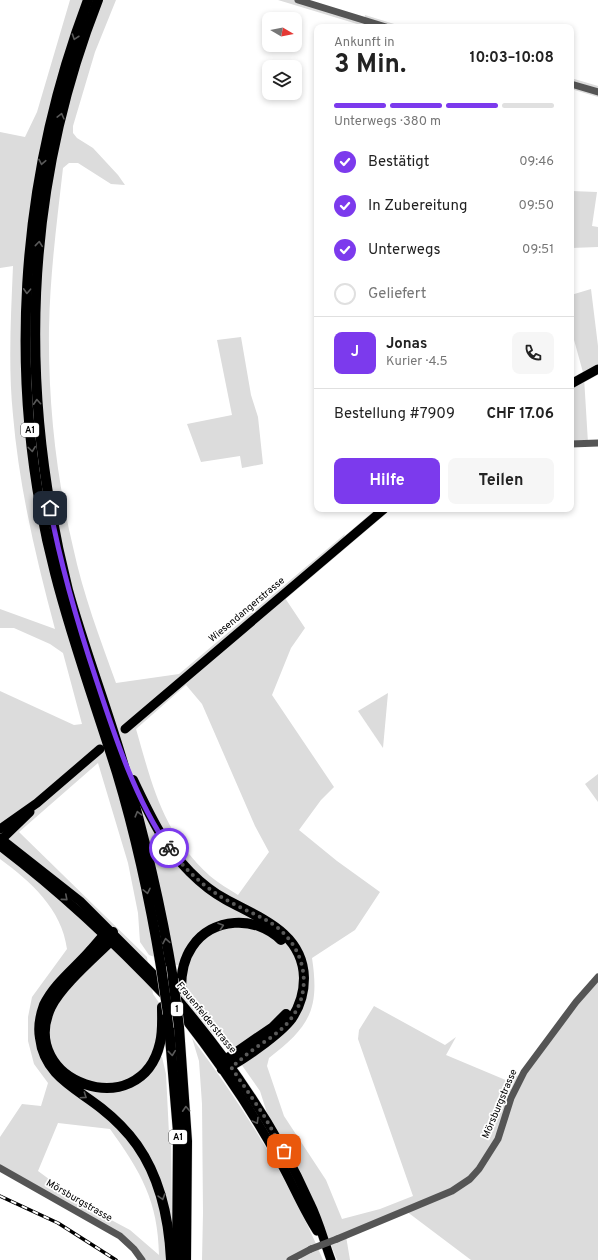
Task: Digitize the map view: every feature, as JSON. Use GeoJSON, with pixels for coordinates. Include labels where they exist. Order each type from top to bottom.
{"type":"FeatureCollection","features":[{"type":"Feature","properties":{"kind":"highway","name":"A1"},"geometry":{"type":"LineString","coordinates":[[88,0],[66,63],[53,112],[42,163],[34,214],[28,265],[26,316],[29,419],[37,488],[55,572],[126,804],[143,872],[161,967],[165,1011],[175,1084],[178,1132],[177,1260]]}},
{"type":"Feature","properties":{"kind":"highway","name":"A1"},"geometry":{"type":"LineString","coordinates":[[98,0],[69,84],[49,175],[38,260],[35,312],[35,364],[42,456],[56,538],[71,600],[117,744],[153,874],[182,1031],[187,1148],[186,1260]]}},
{"type":"Feature","properties":{"kind":"highway"},"geometry":{"type":"LineString","coordinates":[[117,744],[163,840],[179,861],[211,890],[277,928],[291,941],[299,956],[303,970],[304,983],[301,1000],[295,1013],[281,1029],[226,1065]]}},
{"type":"Feature","properties":{"kind":"highway"},"geometry":{"type":"LineString","coordinates":[[182,1031],[181,989],[184,964],[192,947],[206,932],[222,925],[240,922],[260,926],[278,937],[289,951],[296,968],[296,993],[290,1007],[277,1024],[226,1065]]}},
{"type":"Feature","properties":{"kind":"highway"},"geometry":{"type":"LineString","coordinates":[[110,935],[52,1006],[47,1020],[46,1034],[49,1050],[56,1063],[73,1080],[90,1087],[112,1088],[131,1082],[147,1070],[157,1053],[162,1036],[165,1011]]}},
{"type":"Feature","properties":{"kind":"highway"},"geometry":{"type":"LineString","coordinates":[[110,935],[49,997],[40,1020],[40,1042],[47,1060],[58,1076],[114,1119],[131,1137],[145,1158],[155,1177],[163,1199],[170,1236],[171,1260]]}},
{"type":"Feature","properties":{"kind":"main road"},"geometry":{"type":"LineString","coordinates":[[574,382],[598,369]]}},
{"type":"Feature","properties":{"kind":"main road","name":"Wiesendangerstrasse"},"geometry":{"type":"LineString","coordinates":[[125,729],[380,512]]}},
{"type":"Feature","properties":{"kind":"main road"},"geometry":{"type":"LineString","coordinates":[[0,829],[37,803],[100,749]]}},
{"type":"Feature","properties":{"kind":"main road"},"geometry":{"type":"LineString","coordinates":[[0,841],[33,809],[37,803]]}},
{"type":"Feature","properties":{"kind":"main road","name":"Frauenfelderstrasse"},"geometry":{"type":"LineString","coordinates":[[0,841],[80,900],[110,935],[170,990],[226,1065],[311,1222],[323,1239],[331,1260]]}},
{"type":"Feature","properties":{"kind":"street"},"geometry":{"type":"LineString","coordinates":[[298,0],[376,24]]}},
{"type":"Feature","properties":{"kind":"street"},"geometry":{"type":"LineString","coordinates":[[574,85],[598,92]]}},
{"type":"Feature","properties":{"kind":"street"},"geometry":{"type":"LineString","coordinates":[[574,444],[598,443]]}},
{"type":"Feature","properties":{"kind":"street","name":"Mörsburgstrasse"},"geometry":{"type":"LineString","coordinates":[[290,1260],[311,1249],[452,1191],[470,1179],[479,1169],[498,1139],[511,1098],[524,1072],[576,1002],[598,977]]}},
{"type":"Feature","properties":{"kind":"street","name":"Mörsburgstrasse"},"geometry":{"type":"LineString","coordinates":[[0,1168],[120,1236],[134,1249],[142,1260]]}},
{"type":"Feature","properties":{"kind":"shaded area"},"geometry":{"type":"Polygon","coordinates":[[[70,0],[116,0],[95,52],[73,126],[73,133],[77,138],[93,148],[118,175],[125,185],[111,184],[78,163],[69,163],[63,168],[52,268],[49,355],[54,438],[67,520],[77,565],[87,599],[116,683],[179,674],[345,534],[340,546],[283,595],[305,628],[291,648],[272,695],[334,787],[321,800],[299,830],[337,861],[380,892],[355,930],[312,958],[314,991],[308,1016],[294,1037],[269,1058],[267,1066],[284,1116],[326,1180],[342,1219],[380,1209],[413,1196],[358,1039],[359,1030],[374,1006],[445,1045],[456,1037],[446,1055],[508,1081],[524,1072],[598,977],[598,1260],[471,1260],[406,1211],[346,1236],[350,1260],[337,1260],[311,1195],[299,1169],[267,1113],[260,1091],[227,1044],[212,1033],[181,996],[180,966],[149,955],[140,942],[138,913],[128,863],[98,763],[19,832],[147,957],[153,994],[162,1007],[156,1056],[162,1057],[166,1074],[169,1134],[171,1135],[172,1219],[167,1219],[165,1206],[140,1157],[157,1193],[164,1229],[166,1260],[145,1260],[136,1246],[0,1168],[0,1137],[22,1104],[41,1106],[48,1083],[34,1064],[28,1041],[28,1017],[32,997],[67,949],[59,921],[52,909],[33,887],[0,859],[0,691],[74,725],[82,724],[63,653],[50,644],[14,628],[0,628],[0,609],[55,629],[41,576],[19,469],[11,397],[10,359],[13,266],[0,268],[0,132],[25,137],[37,112],[70,0]],[[186,685],[136,729],[154,790],[170,826],[194,860],[213,879],[238,895],[269,852],[255,826],[202,704],[186,685]],[[58,1123],[38,1171],[87,1207],[130,1230],[159,1255],[155,1219],[146,1188],[131,1159],[110,1129],[58,1123]]]}},
{"type":"Feature","properties":{"kind":"shaded area"},"geometry":{"type":"Polygon","coordinates":[[[278,0],[298,0],[364,20],[365,15],[394,24],[357,24],[278,0]]]}},
{"type":"Feature","properties":{"kind":"shaded area"},"geometry":{"type":"Polygon","coordinates":[[[574,79],[598,86],[598,97],[574,90],[574,79]]]}},
{"type":"Feature","properties":{"kind":"shaded area"},"geometry":{"type":"Polygon","coordinates":[[[574,191],[597,192],[592,226],[598,227],[598,247],[574,248],[574,191]]]}},
{"type":"Feature","properties":{"kind":"shaded area"},"geometry":{"type":"Polygon","coordinates":[[[591,289],[598,346],[598,369],[584,377],[588,443],[574,444],[574,382],[584,376],[574,340],[574,294],[591,289]]]}},
{"type":"Feature","properties":{"kind":"shaded area"},"geometry":{"type":"Polygon","coordinates":[[[241,337],[251,395],[258,417],[263,464],[242,468],[240,456],[201,462],[187,424],[232,415],[217,340],[241,337]]]}},
{"type":"Feature","properties":{"kind":"shaded area"},"geometry":{"type":"Polygon","coordinates":[[[388,693],[383,748],[358,711],[388,693]]]}},
{"type":"Feature","properties":{"kind":"shaded area"},"geometry":{"type":"Polygon","coordinates":[[[598,774],[598,802],[585,784],[598,774]]]}},
{"type":"Feature","properties":{"kind":"shaded area"},"geometry":{"type":"Polygon","coordinates":[[[192,1038],[229,1090],[264,1145],[296,1202],[323,1260],[301,1260],[298,1255],[290,1260],[202,1260],[202,1104],[199,1061],[192,1038]]]}},
{"type":"Feature","properties":{"kind":"railway"},"geometry":{"type":"LineString","coordinates":[[0,1196],[58,1223],[116,1260]]}},
{"type":"Feature","properties":{"kind":"way so far"},"geometry":{"type":"LineString","coordinates":[[169,848],[179,861],[200,882],[230,902],[268,921],[285,934],[291,941],[299,956],[303,970],[304,983],[301,1000],[295,1013],[288,1023],[281,1029],[249,1053],[240,1062],[231,1067],[263,1114],[284,1151]]}},
{"type":"Feature","properties":{"kind":"route"},"geometry":{"type":"LineString","coordinates":[[50,508],[70,594],[117,744],[153,821],[169,848]]}}]}
